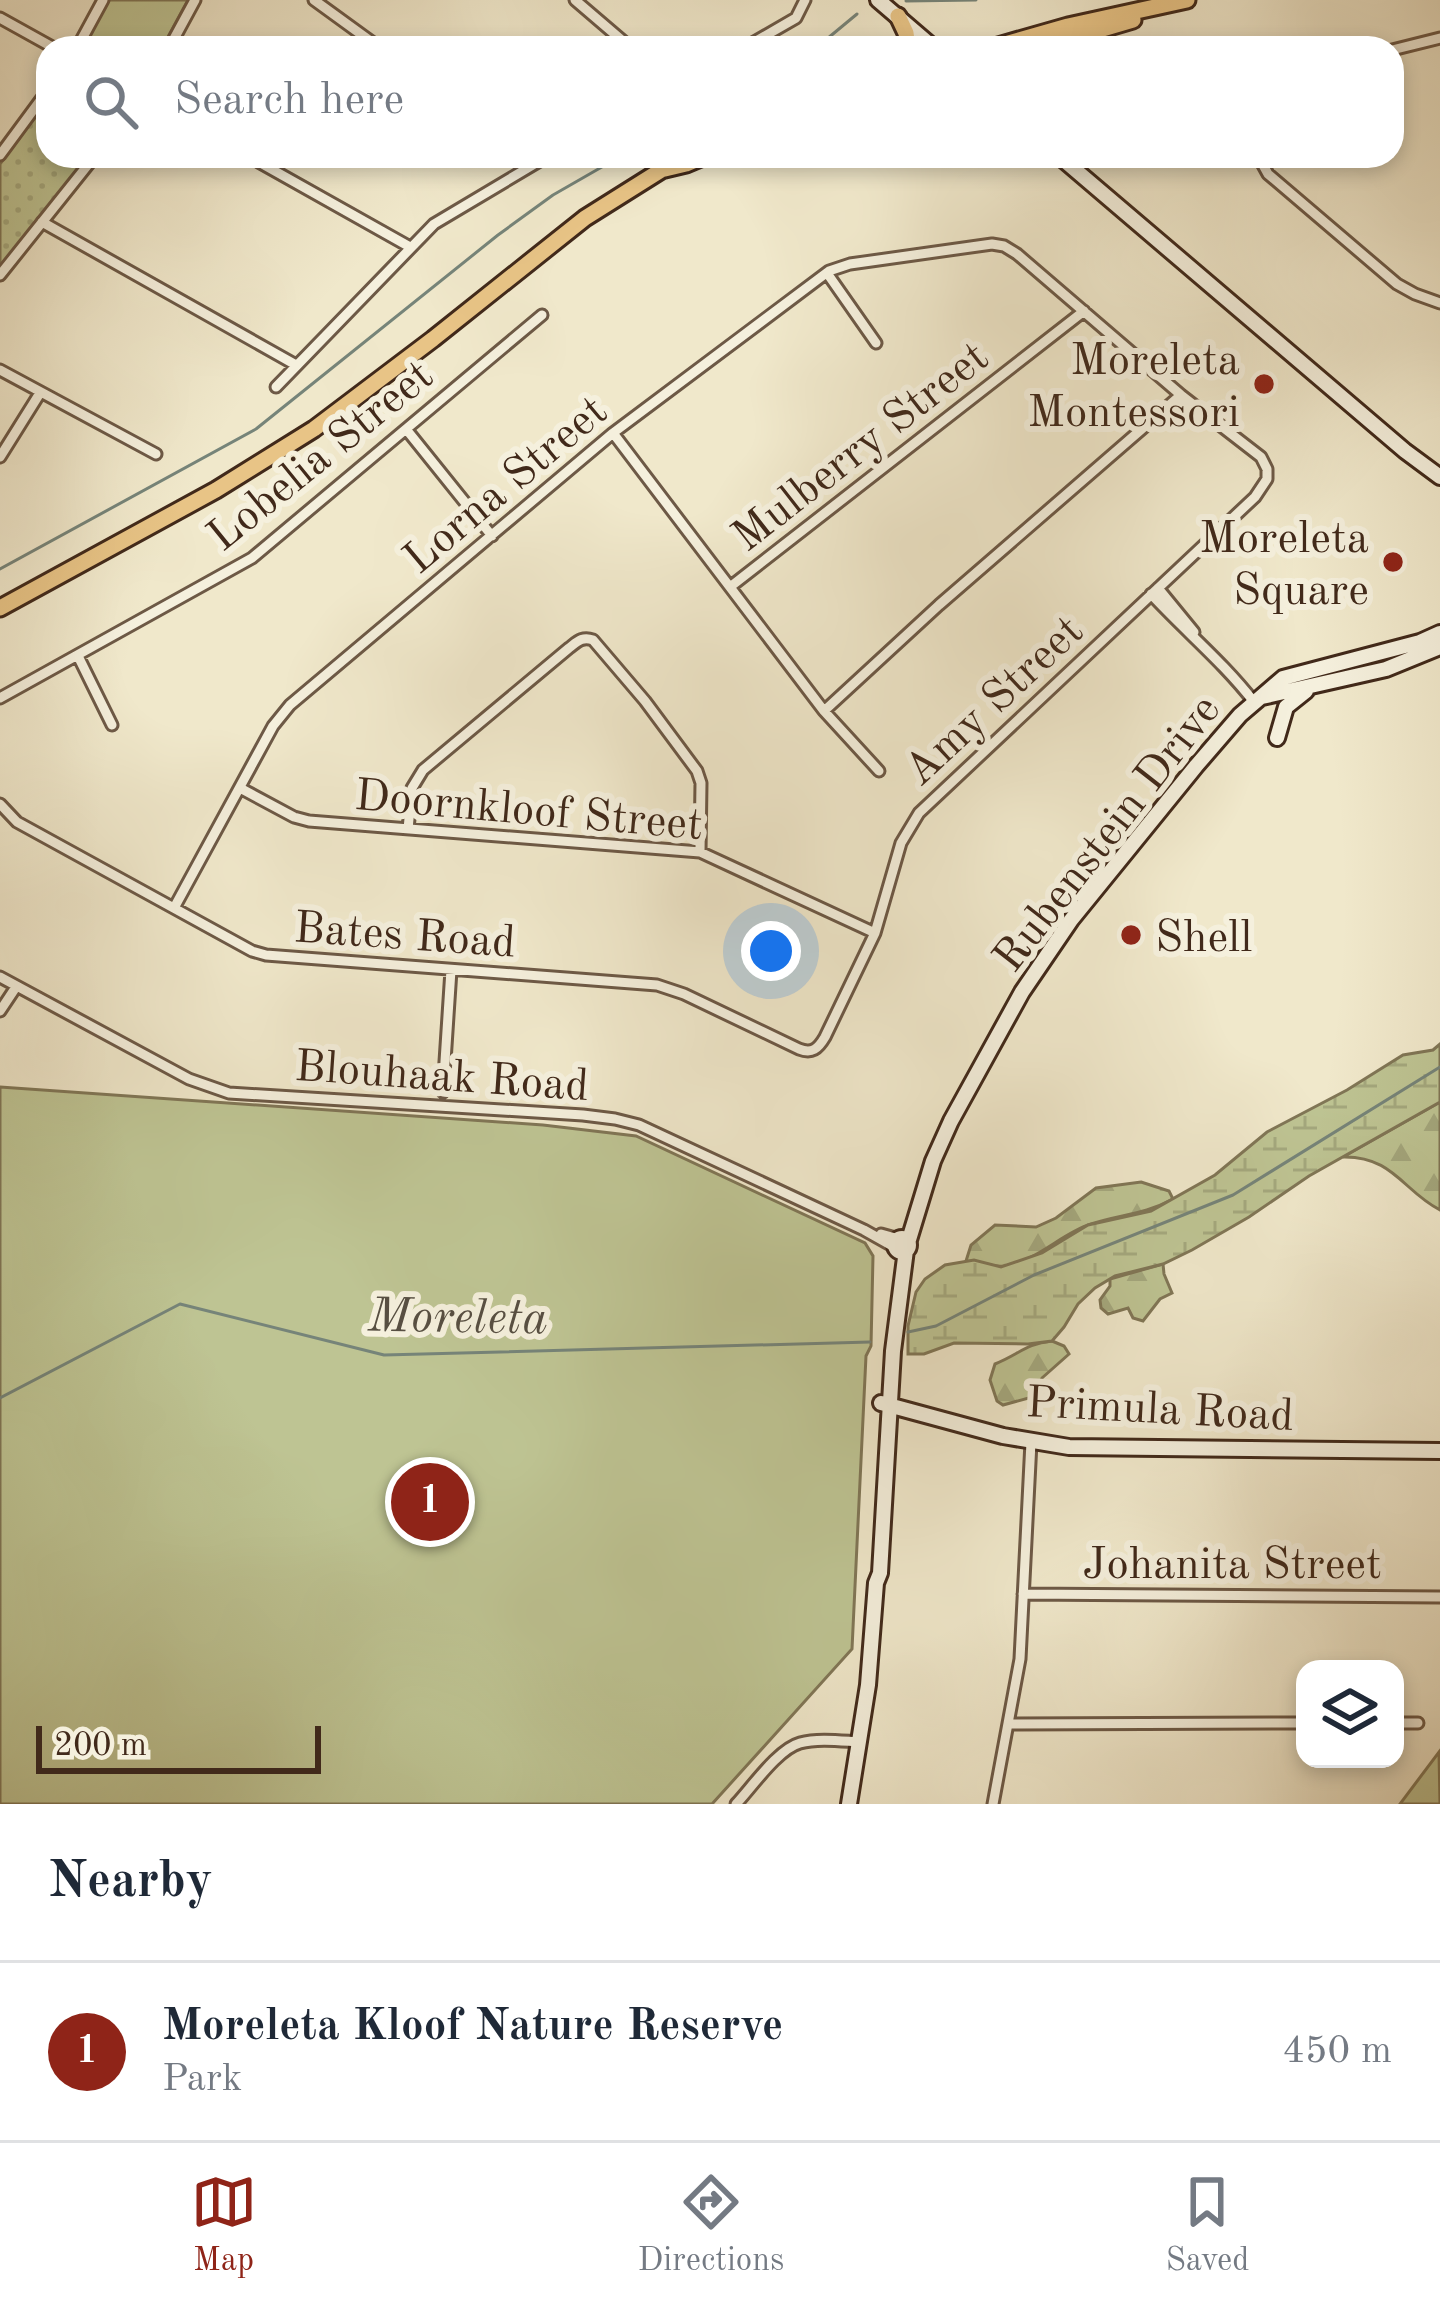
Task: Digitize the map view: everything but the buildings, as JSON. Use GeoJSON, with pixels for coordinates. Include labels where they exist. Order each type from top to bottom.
{"type":"FeatureCollection","features":[{"type":"Feature","properties":{"kind":"main road"},"geometry":{"type":"LineString","coordinates":[[1079,36],[1187,0]]}},
{"type":"Feature","properties":{"kind":"main road"},"geometry":{"type":"LineString","coordinates":[[1034,36],[1150,6],[1167,6]]}},
{"type":"Feature","properties":{"kind":"main road"},"geometry":{"type":"LineString","coordinates":[[898,16],[906,36]]}},
{"type":"Feature","properties":{"kind":"main road"},"geometry":{"type":"LineString","coordinates":[[0,608],[216,490],[314,428],[586,218],[664,168]]}},
{"type":"Feature","properties":{"kind":"main road"},"geometry":{"type":"LineString","coordinates":[[662,170],[670,168]]}},
{"type":"Feature","properties":{"kind":"street"},"geometry":{"type":"LineString","coordinates":[[83,36],[103,0]]}},
{"type":"Feature","properties":{"kind":"street"},"geometry":{"type":"LineString","coordinates":[[176,36],[195,0]]}},
{"type":"Feature","properties":{"kind":"street"},"geometry":{"type":"LineString","coordinates":[[314,0],[364,36]]}},
{"type":"Feature","properties":{"kind":"street"},"geometry":{"type":"LineString","coordinates":[[575,0],[617,36]]}},
{"type":"Feature","properties":{"kind":"street"},"geometry":{"type":"LineString","coordinates":[[765,36],[796,18],[805,0]]}},
{"type":"Feature","properties":{"kind":"street"},"geometry":{"type":"LineString","coordinates":[[878,0],[920,36]]}},
{"type":"Feature","properties":{"kind":"street"},"geometry":{"type":"LineString","coordinates":[[0,18],[36,38]]}},
{"type":"Feature","properties":{"kind":"street"},"geometry":{"type":"LineString","coordinates":[[1404,47],[1440,38]]}},
{"type":"Feature","properties":{"kind":"street"},"geometry":{"type":"LineString","coordinates":[[0,155],[36,106]]}},
{"type":"Feature","properties":{"kind":"street"},"geometry":{"type":"LineString","coordinates":[[0,275],[85,168]]}},
{"type":"Feature","properties":{"kind":"street"},"geometry":{"type":"LineString","coordinates":[[269,168],[410,247]]}},
{"type":"Feature","properties":{"kind":"street"},"geometry":{"type":"LineString","coordinates":[[276,388],[441,218],[518,168]]}},
{"type":"Feature","properties":{"kind":"street"},"geometry":{"type":"LineString","coordinates":[[1073,168],[1440,477]]}},
{"type":"Feature","properties":{"kind":"street"},"geometry":{"type":"LineString","coordinates":[[1264,168],[1397,284],[1440,303]]}},
{"type":"Feature","properties":{"kind":"street"},"geometry":{"type":"LineString","coordinates":[[42,222],[296,365]]}},
{"type":"Feature","properties":{"kind":"street","name":"Lorna Street"},"geometry":{"type":"LineString","coordinates":[[174,908],[273,727],[290,705],[614,433],[826,273],[850,265],[995,244],[1008,248],[1084,311]]}},
{"type":"Feature","properties":{"kind":"street"},"geometry":{"type":"LineString","coordinates":[[826,273],[876,343]]}},
{"type":"Feature","properties":{"kind":"street"},"geometry":{"type":"LineString","coordinates":[[824,711],[1181,395],[1084,311]]}},
{"type":"Feature","properties":{"kind":"street","name":"Mulberry Street"},"geometry":{"type":"LineString","coordinates":[[730,587],[1084,311]]}},
{"type":"Feature","properties":{"kind":"street","name":"Lobelia Street"},"geometry":{"type":"LineString","coordinates":[[0,698],[252,558],[542,315]]}},
{"type":"Feature","properties":{"kind":"street"},"geometry":{"type":"LineString","coordinates":[[0,370],[156,454]]}},
{"type":"Feature","properties":{"kind":"street"},"geometry":{"type":"LineString","coordinates":[[0,457],[40,393]]}},
{"type":"Feature","properties":{"kind":"street","name":"Amy Street"},"geometry":{"type":"LineString","coordinates":[[826,1037],[875,933],[901,843],[919,813],[1264,487],[1268,469],[1261,457],[1181,395]]}},
{"type":"Feature","properties":{"kind":"street"},"geometry":{"type":"LineString","coordinates":[[406,429],[492,536]]}},
{"type":"Feature","properties":{"kind":"street"},"geometry":{"type":"LineString","coordinates":[[614,433],[824,711],[879,770]]}},
{"type":"Feature","properties":{"kind":"street"},"geometry":{"type":"LineString","coordinates":[[1405,452],[1440,487]]}},
{"type":"Feature","properties":{"kind":"street"},"geometry":{"type":"LineString","coordinates":[[1154,591],[1176,621],[1258,700]]}},
{"type":"Feature","properties":{"kind":"street","name":"Rubenstein Drive"},"geometry":{"type":"LineString","coordinates":[[849,1804],[880,1573],[885,1403],[901,1245],[951,1121],[1037,969],[1071,920],[1196,766],[1273,685],[1440,633]]}},
{"type":"Feature","properties":{"kind":"street"},"geometry":{"type":"LineString","coordinates":[[407,829],[412,788],[423,770],[583,638],[593,640],[697,771],[700,852]]}},
{"type":"Feature","properties":{"kind":"street","name":"Rubenstein Drive"},"geometry":{"type":"LineString","coordinates":[[1258,700],[1386,669],[1440,647]]}},
{"type":"Feature","properties":{"kind":"street"},"geometry":{"type":"LineString","coordinates":[[78,656],[112,725]]}},
{"type":"Feature","properties":{"kind":"street"},"geometry":{"type":"LineString","coordinates":[[1277,738],[1289,703],[1321,683]]}},
{"type":"Feature","properties":{"kind":"street","name":"Doornkloof Street"},"geometry":{"type":"LineString","coordinates":[[240,788],[309,821],[700,852],[875,933]]}},
{"type":"Feature","properties":{"kind":"street","name":"Bates Road"},"geometry":{"type":"LineString","coordinates":[[0,804],[17,822],[266,955],[657,985],[805,1051],[819,1047],[826,1037]]}},
{"type":"Feature","properties":{"kind":"street"},"geometry":{"type":"LineString","coordinates":[[443,1092],[451,970]]}},
{"type":"Feature","properties":{"kind":"street","name":"Blouhaak Road"},"geometry":{"type":"LineString","coordinates":[[0,977],[212,1089],[629,1122],[901,1245]]}},
{"type":"Feature","properties":{"kind":"street"},"geometry":{"type":"LineString","coordinates":[[0,1011],[16,987]]}},
{"type":"Feature","properties":{"kind":"street","name":"Primula Road"},"geometry":{"type":"LineString","coordinates":[[885,1403],[1030,1442],[1112,1450],[1440,1451]]}},
{"type":"Feature","properties":{"kind":"street"},"geometry":{"type":"LineString","coordinates":[[993,1804],[1020,1659],[1030,1442]]}},
{"type":"Feature","properties":{"kind":"street","name":"Johanita Street"},"geometry":{"type":"LineString","coordinates":[[1023,1594],[1440,1597]]}},
{"type":"Feature","properties":{"kind":"street"},"geometry":{"type":"LineString","coordinates":[[1009,1724],[1296,1723]]}},
{"type":"Feature","properties":{"kind":"street"},"geometry":{"type":"LineString","coordinates":[[1404,1723],[1418,1723]]}},
{"type":"Feature","properties":{"kind":"street"},"geometry":{"type":"LineString","coordinates":[[736,1804],[795,1744],[859,1742]]}},
{"type":"Feature","properties":{"kind":"green space"},"geometry":{"type":"Polygon","coordinates":[[[108,0],[188,0],[168,36],[89,36],[108,0]]]}},
{"type":"Feature","properties":{"kind":"green space"},"geometry":{"type":"Polygon","coordinates":[[[36,115],[36,168],[80,168],[0,268],[0,164],[36,115]]]}},
{"type":"Feature","properties":{"kind":"green space"},"geometry":{"type":"Polygon","coordinates":[[[1440,1044],[1440,1102],[1192,1250],[1163,1264],[1115,1276],[1095,1288],[1052,1341],[954,1343],[924,1354],[908,1354],[916,1292],[945,1265],[974,1260],[1001,1267],[1042,1253],[1088,1225],[1151,1211],[1215,1175],[1267,1132],[1403,1055],[1433,1050],[1440,1044]]]}},
{"type":"Feature","properties":{"kind":"green space"},"geometry":{"type":"Polygon","coordinates":[[[0,1087],[543,1125],[636,1136],[865,1243],[873,1256],[871,1346],[866,1356],[852,1649],[712,1804],[0,1804],[0,1087]]]}},
{"type":"Feature","properties":{"kind":"green space"},"geometry":{"type":"Polygon","coordinates":[[[1440,1102],[1440,1210],[1386,1168],[1343,1157],[1440,1102]]]}},
{"type":"Feature","properties":{"kind":"green space"},"geometry":{"type":"Polygon","coordinates":[[[1141,1182],[1169,1191],[1173,1199],[1080,1228],[1016,1263],[999,1266],[966,1261],[971,1245],[995,1225],[1036,1227],[1096,1188],[1141,1182]]]}},
{"type":"Feature","properties":{"kind":"green space"},"geometry":{"type":"Polygon","coordinates":[[[1163,1264],[1172,1293],[1160,1299],[1143,1321],[1133,1318],[1128,1308],[1108,1314],[1101,1308],[1110,1279],[1163,1264]]]}},
{"type":"Feature","properties":{"kind":"green space"},"geometry":{"type":"Polygon","coordinates":[[[1052,1341],[1069,1354],[1042,1378],[1036,1396],[1003,1405],[997,1401],[990,1380],[995,1364],[1052,1341]]]}},
{"type":"Feature","properties":{"kind":"green space"},"geometry":{"type":"Polygon","coordinates":[[[1439,1752],[1440,1804],[1400,1804],[1439,1752]]]}},
{"type":"Feature","properties":{"kind":"waterway"},"geometry":{"type":"LineString","coordinates":[[906,1],[976,0]]}},
{"type":"Feature","properties":{"kind":"waterway"},"geometry":{"type":"LineString","coordinates":[[830,36],[857,14]]}},
{"type":"Feature","properties":{"kind":"waterway"},"geometry":{"type":"LineString","coordinates":[[0,569],[256,429],[498,235],[600,168]]}},
{"type":"Feature","properties":{"kind":"waterway","name":"Moreleta"},"geometry":{"type":"LineString","coordinates":[[908,1332],[936,1326],[1034,1275],[1233,1195],[1440,1067]]}},
{"type":"Feature","properties":{"kind":"waterway","name":"Moreleta"},"geometry":{"type":"LineString","coordinates":[[0,1398],[180,1304],[384,1355],[870,1342]]}},
{"type":"Feature","properties":{"kind":"place","name":"Moreleta Montessori"},"geometry":{"type":"Point","coordinates":[1264,384]}},
{"type":"Feature","properties":{"kind":"place","name":"Moreleta Square"},"geometry":{"type":"Point","coordinates":[1393,562]}},
{"type":"Feature","properties":{"kind":"place","name":"Shell"},"geometry":{"type":"Point","coordinates":[1131,935]}},
{"type":"Feature","properties":{"kind":"place","name":"Moreleta Kloof Nature Reserve"},"geometry":{"type":"Point","coordinates":[430,1502]}}]}
